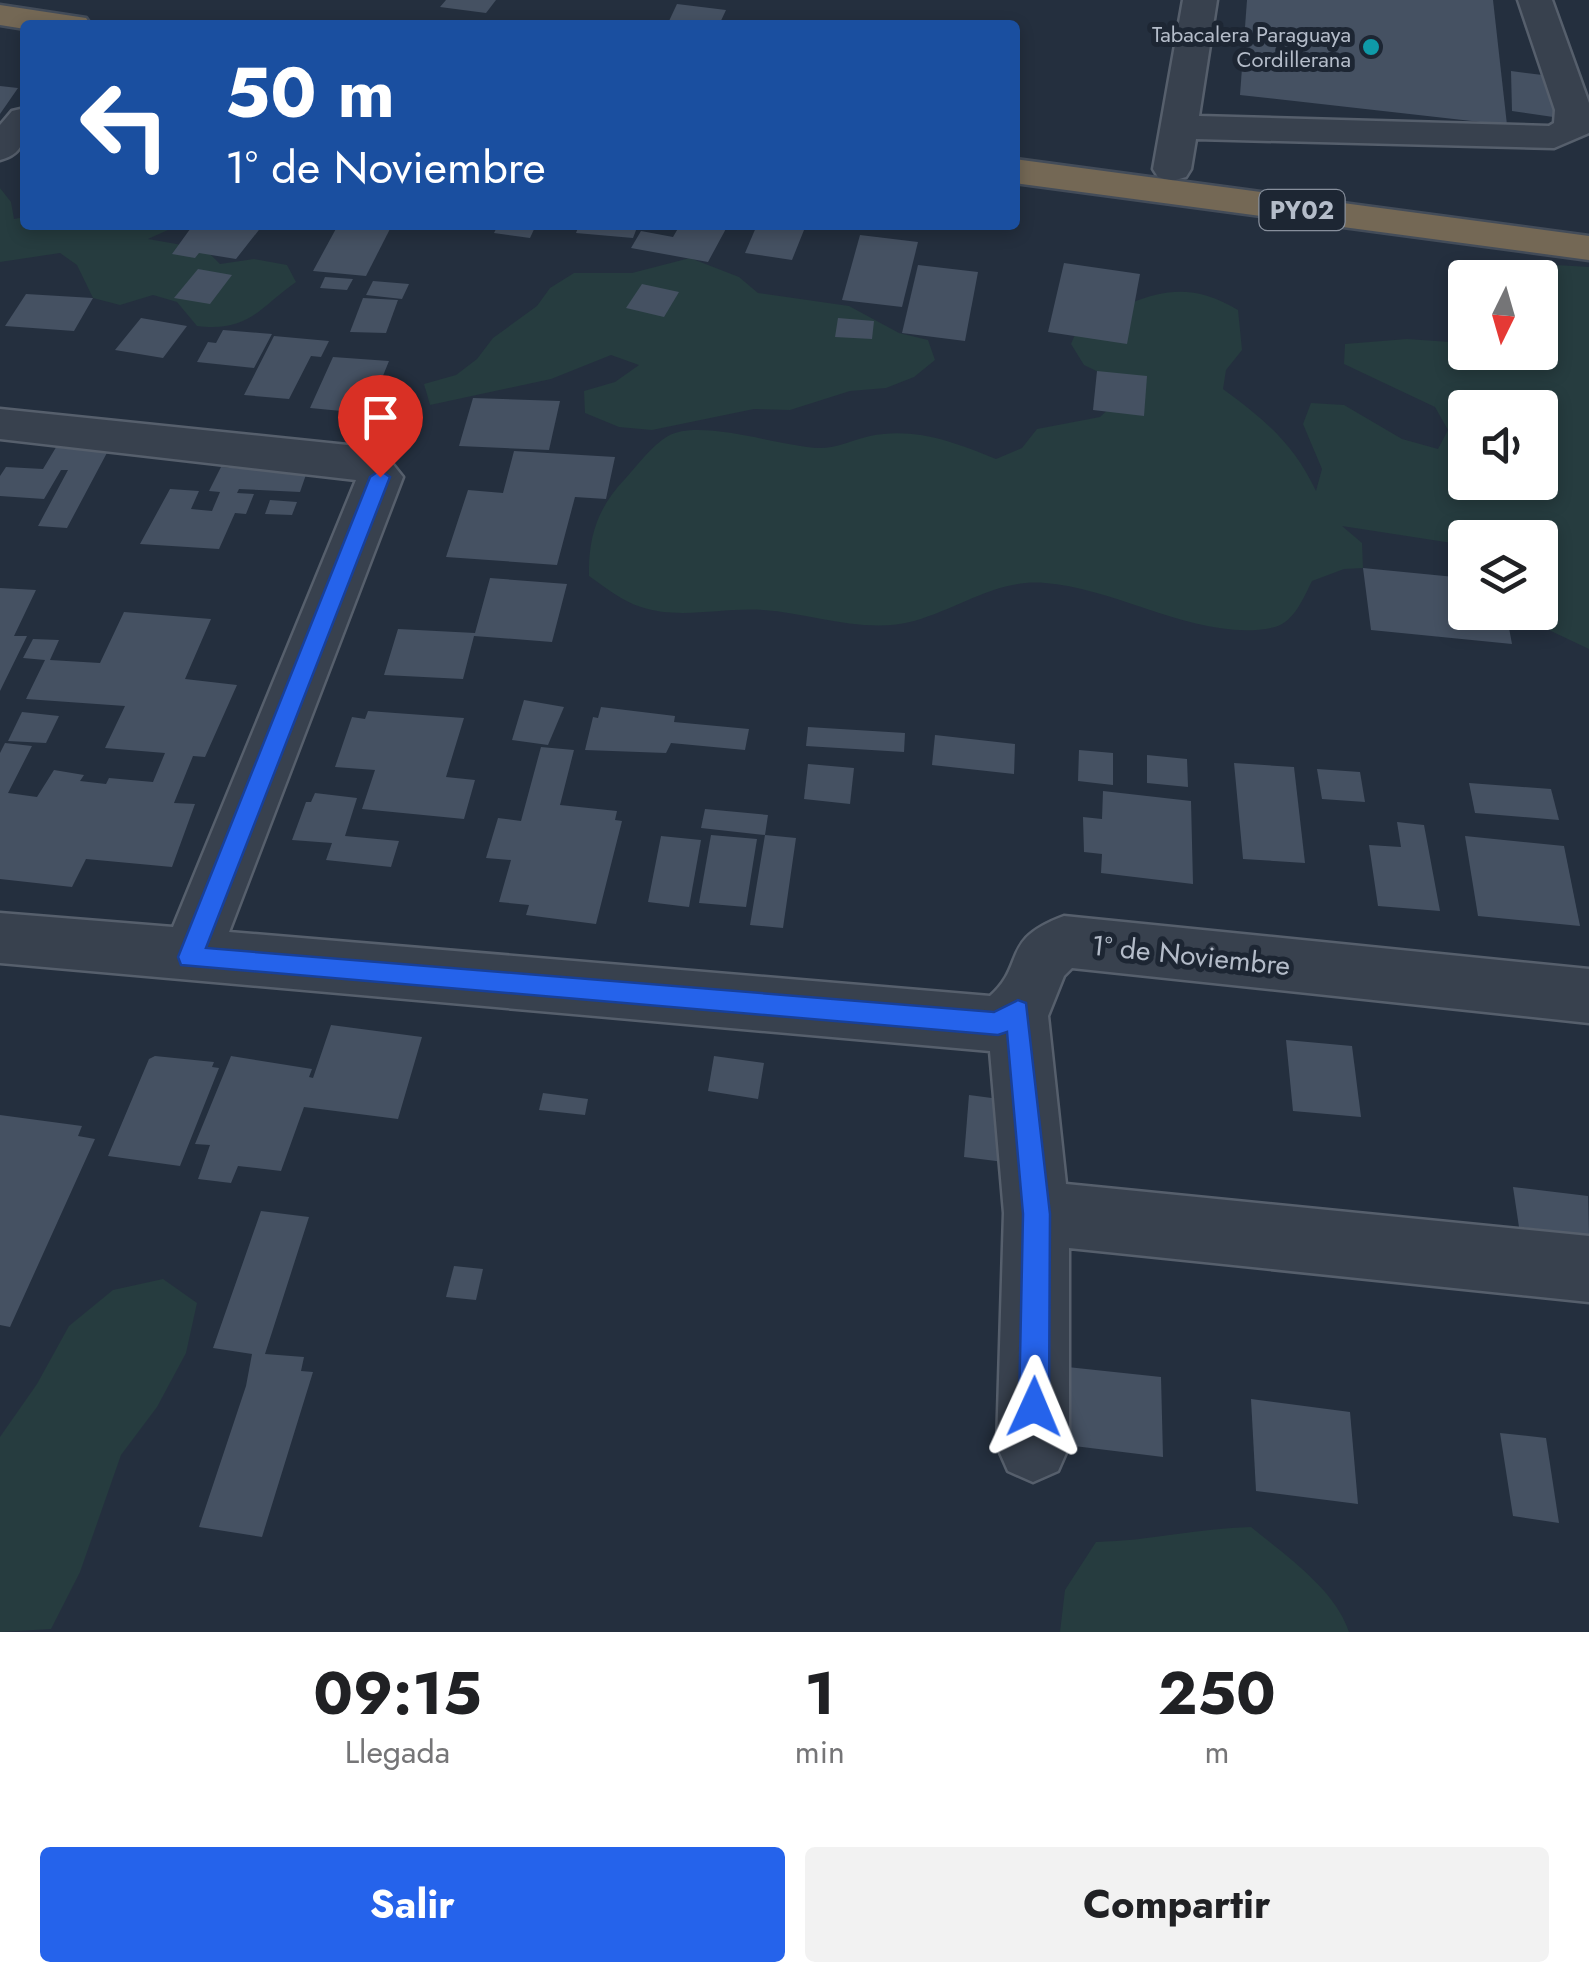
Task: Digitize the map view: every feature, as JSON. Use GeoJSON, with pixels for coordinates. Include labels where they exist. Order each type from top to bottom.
{"type":"FeatureCollection","features":[{"type":"Feature","properties":{"kind":"highway"},"geometry":{"type":"LineString","coordinates":[[0,15],[37,20]]}},
{"type":"Feature","properties":{"kind":"highway","name":"PY02"},"geometry":{"type":"LineString","coordinates":[[1020,149],[1589,222]]}},
{"type":"Feature","properties":{"kind":"highway","name":"PY02"},"geometry":{"type":"LineString","coordinates":[[1020,173],[1589,248]]}},
{"type":"Feature","properties":{"kind":"street"},"geometry":{"type":"LineString","coordinates":[[1172,169],[1200,0]]}},
{"type":"Feature","properties":{"kind":"street"},"geometry":{"type":"LineString","coordinates":[[1179,127],[1554,137],[1573,129],[1574,110],[1535,0]]}},
{"type":"Feature","properties":{"kind":"street"},"geometry":{"type":"LineString","coordinates":[[0,149],[20,125]]}},
{"type":"Feature","properties":{"kind":"street"},"geometry":{"type":"LineString","coordinates":[[0,424],[367,463],[380,477],[190,957]]}},
{"type":"Feature","properties":{"kind":"street"},"geometry":{"type":"LineString","coordinates":[[0,938],[998,1024],[1018,1011],[1037,1214],[1034,1446]]}},
{"type":"Feature","properties":{"kind":"street","name":"1º de Noviembre"},"geometry":{"type":"LineString","coordinates":[[1018,1011],[1038,962],[1048,949],[1064,942],[1589,996]]}},
{"type":"Feature","properties":{"kind":"street"},"geometry":{"type":"LineString","coordinates":[[1037,1214],[1589,1269]]}},
{"type":"Feature","properties":{"kind":"green space"},"geometry":{"type":"Polygon","coordinates":[[[0,188],[11,202],[14,219],[20,218],[20,230],[168,230],[148,239],[205,249],[220,264],[254,259],[287,265],[296,282],[241,322],[197,326],[177,302],[153,295],[120,305],[93,298],[77,265],[60,253],[0,262],[0,188]]]}},
{"type":"Feature","properties":{"kind":"green space"},"geometry":{"type":"Polygon","coordinates":[[[690,258],[739,277],[758,293],[849,306],[899,333],[928,340],[935,360],[914,377],[886,388],[850,391],[790,410],[754,409],[652,430],[619,427],[585,413],[584,391],[615,382],[639,365],[611,355],[551,379],[430,405],[424,384],[456,375],[477,359],[493,338],[537,306],[550,288],[574,273],[632,273],[690,258]]]}},
{"type":"Feature","properties":{"kind":"green space"},"geometry":{"type":"Polygon","coordinates":[[[1558,265],[1589,267],[1589,649],[1550,630],[1558,630],[1558,520],[1448,520],[1448,542],[1342,526],[1362,543],[1363,568],[1344,569],[1312,581],[1288,620],[1275,627],[1247,630],[1190,622],[1102,594],[1045,583],[1010,585],[914,621],[877,626],[763,610],[656,611],[627,601],[589,576],[590,548],[601,512],[640,462],[668,436],[700,430],[819,448],[903,433],[950,442],[996,459],[1022,448],[1037,429],[1100,417],[1118,400],[1113,379],[1084,365],[1071,344],[1079,325],[1158,294],[1195,293],[1238,310],[1242,350],[1226,370],[1223,389],[1277,434],[1298,459],[1316,491],[1322,469],[1303,424],[1311,403],[1344,405],[1402,439],[1438,449],[1448,430],[1435,407],[1344,364],[1345,344],[1407,339],[1448,342],[1448,370],[1558,370],[1558,265]]]}},
{"type":"Feature","properties":{"kind":"green space"},"geometry":{"type":"Polygon","coordinates":[[[163,1279],[197,1303],[186,1353],[157,1407],[121,1455],[80,1572],[51,1629],[0,1632],[0,1437],[37,1384],[69,1326],[113,1290],[163,1279]]]}},
{"type":"Feature","properties":{"kind":"green space"},"geometry":{"type":"Polygon","coordinates":[[[1251,1527],[1321,1587],[1349,1632],[1060,1632],[1065,1590],[1096,1542],[1251,1527]]]}},
{"type":"Feature","properties":{"kind":"building"},"geometry":{"type":"Polygon","coordinates":[[[446,0],[496,0],[486,13],[440,7],[446,0]]]}},
{"type":"Feature","properties":{"kind":"building","name":"Tabacalera Paraguaya Cordillerana"},"geometry":{"type":"Polygon","coordinates":[[[1247,0],[1493,0],[1507,125],[1240,95],[1247,0]]]}},
{"type":"Feature","properties":{"kind":"building"},"geometry":{"type":"Polygon","coordinates":[[[677,4],[726,10],[721,20],[669,20],[677,4]]]}},
{"type":"Feature","properties":{"kind":"building"},"geometry":{"type":"Polygon","coordinates":[[[1511,71],[1559,77],[1560,118],[1512,111],[1511,71]]]}},
{"type":"Feature","properties":{"kind":"building"},"geometry":{"type":"Polygon","coordinates":[[[0,86],[18,88],[0,114],[0,86]]]}},
{"type":"Feature","properties":{"kind":"building"},"geometry":{"type":"Polygon","coordinates":[[[189,230],[259,230],[236,259],[199,253],[195,258],[172,254],[189,230]]]}},
{"type":"Feature","properties":{"kind":"building"},"geometry":{"type":"Polygon","coordinates":[[[335,230],[389,230],[366,276],[313,271],[335,230]]]}},
{"type":"Feature","properties":{"kind":"building"},"geometry":{"type":"Polygon","coordinates":[[[496,230],[534,230],[530,238],[494,233],[496,230]]]}},
{"type":"Feature","properties":{"kind":"building"},"geometry":{"type":"Polygon","coordinates":[[[577,230],[636,230],[633,238],[576,233],[577,230]]]}},
{"type":"Feature","properties":{"kind":"building"},"geometry":{"type":"Polygon","coordinates":[[[677,230],[725,230],[708,262],[631,248],[641,231],[673,237],[677,230]]]}},
{"type":"Feature","properties":{"kind":"building"},"geometry":{"type":"Polygon","coordinates":[[[755,230],[804,230],[792,260],[745,253],[755,230]]]}},
{"type":"Feature","properties":{"kind":"building"},"geometry":{"type":"Polygon","coordinates":[[[860,235],[918,242],[902,307],[842,300],[860,235]]]}},
{"type":"Feature","properties":{"kind":"building"},"geometry":{"type":"Polygon","coordinates":[[[1064,263],[1140,274],[1127,344],[1048,332],[1064,263]]]}},
{"type":"Feature","properties":{"kind":"building"},"geometry":{"type":"Polygon","coordinates":[[[918,265],[978,272],[965,341],[902,333],[918,265]]]}},
{"type":"Feature","properties":{"kind":"building"},"geometry":{"type":"Polygon","coordinates":[[[198,269],[232,275],[210,304],[174,298],[198,269]]]}},
{"type":"Feature","properties":{"kind":"building"},"geometry":{"type":"Polygon","coordinates":[[[325,277],[353,279],[347,290],[320,288],[325,277]]]}},
{"type":"Feature","properties":{"kind":"building"},"geometry":{"type":"Polygon","coordinates":[[[373,281],[409,284],[402,299],[366,295],[373,281]]]}},
{"type":"Feature","properties":{"kind":"building"},"geometry":{"type":"Polygon","coordinates":[[[642,284],[679,292],[664,317],[626,308],[642,284]]]}},
{"type":"Feature","properties":{"kind":"building"},"geometry":{"type":"Polygon","coordinates":[[[26,294],[93,298],[74,331],[5,326],[26,294]]]}},
{"type":"Feature","properties":{"kind":"building"},"geometry":{"type":"Polygon","coordinates":[[[363,298],[398,300],[386,333],[350,332],[363,298]]]}},
{"type":"Feature","properties":{"kind":"building"},"geometry":{"type":"Polygon","coordinates":[[[141,318],[187,326],[163,358],[115,350],[141,318]]]}},
{"type":"Feature","properties":{"kind":"building"},"geometry":{"type":"Polygon","coordinates":[[[838,318],[874,321],[872,339],[835,337],[838,318]]]}},
{"type":"Feature","properties":{"kind":"building"},"geometry":{"type":"Polygon","coordinates":[[[223,330],[272,334],[254,368],[197,362],[208,342],[216,343],[223,330]]]}},
{"type":"Feature","properties":{"kind":"building"},"geometry":{"type":"Polygon","coordinates":[[[274,336],[329,341],[321,357],[311,356],[289,399],[244,395],[274,336]]]}},
{"type":"Feature","properties":{"kind":"building"},"geometry":{"type":"Polygon","coordinates":[[[333,357],[389,361],[378,388],[363,387],[352,412],[310,408],[333,357]]]}},
{"type":"Feature","properties":{"kind":"building"},"geometry":{"type":"Polygon","coordinates":[[[1097,371],[1147,376],[1144,416],[1093,410],[1097,371]]]}},
{"type":"Feature","properties":{"kind":"building"},"geometry":{"type":"Polygon","coordinates":[[[473,398],[560,401],[549,450],[459,446],[473,398]]]}},
{"type":"Feature","properties":{"kind":"building"},"geometry":{"type":"Polygon","coordinates":[[[58,444],[109,449],[67,528],[38,526],[68,470],[61,470],[44,499],[0,496],[0,476],[6,467],[43,469],[58,444]]]}},
{"type":"Feature","properties":{"kind":"building"},"geometry":{"type":"Polygon","coordinates":[[[514,451],[615,457],[606,499],[575,497],[557,565],[446,557],[468,490],[503,493],[514,451]]]}},
{"type":"Feature","properties":{"kind":"building"},"geometry":{"type":"Polygon","coordinates":[[[250,463],[309,466],[300,492],[239,489],[237,493],[254,494],[246,514],[235,513],[219,549],[140,544],[170,489],[199,491],[191,509],[212,511],[220,492],[209,491],[221,467],[247,469],[250,463]]]}},
{"type":"Feature","properties":{"kind":"building"},"geometry":{"type":"Polygon","coordinates":[[[270,500],[297,502],[292,515],[265,514],[270,500]]]}},
{"type":"Feature","properties":{"kind":"building"},"geometry":{"type":"Polygon","coordinates":[[[1363,568],[1448,576],[1448,630],[1509,630],[1512,644],[1371,630],[1363,568]]]}},
{"type":"Feature","properties":{"kind":"building"},"geometry":{"type":"Polygon","coordinates":[[[490,578],[567,584],[552,642],[474,636],[463,679],[384,675],[398,629],[475,633],[490,578]]]}},
{"type":"Feature","properties":{"kind":"building"},"geometry":{"type":"Polygon","coordinates":[[[0,588],[36,590],[14,636],[27,636],[0,691],[0,588]]]}},
{"type":"Feature","properties":{"kind":"building"},"geometry":{"type":"Polygon","coordinates":[[[124,612],[211,619],[185,679],[237,685],[205,757],[193,756],[174,803],[195,804],[172,867],[86,859],[72,887],[0,879],[0,753],[5,743],[32,746],[8,793],[37,797],[54,770],[84,775],[80,781],[106,784],[109,778],[153,782],[165,753],[105,748],[125,706],[26,699],[45,660],[23,658],[33,639],[59,640],[50,660],[100,663],[124,612]]]}},
{"type":"Feature","properties":{"kind":"building"},"geometry":{"type":"Polygon","coordinates":[[[524,700],[564,707],[548,745],[512,740],[524,700]]]}},
{"type":"Feature","properties":{"kind":"building"},"geometry":{"type":"Polygon","coordinates":[[[601,707],[675,716],[674,722],[749,729],[745,750],[671,743],[666,753],[585,750],[593,717],[598,718],[601,707]]]}},
{"type":"Feature","properties":{"kind":"building"},"geometry":{"type":"Polygon","coordinates":[[[368,711],[464,718],[446,777],[475,780],[464,819],[362,809],[375,770],[335,767],[352,717],[365,719],[368,711]]]}},
{"type":"Feature","properties":{"kind":"building"},"geometry":{"type":"Polygon","coordinates":[[[22,712],[59,716],[46,743],[8,741],[22,712]]]}},
{"type":"Feature","properties":{"kind":"building"},"geometry":{"type":"Polygon","coordinates":[[[808,727],[905,733],[904,752],[806,746],[808,727]]]}},
{"type":"Feature","properties":{"kind":"building"},"geometry":{"type":"Polygon","coordinates":[[[935,735],[1015,744],[1014,774],[932,765],[935,735]]]}},
{"type":"Feature","properties":{"kind":"building"},"geometry":{"type":"Polygon","coordinates":[[[541,747],[574,750],[560,805],[617,811],[615,820],[622,821],[596,924],[526,915],[529,905],[499,902],[511,860],[486,858],[498,818],[521,821],[541,747]]]}},
{"type":"Feature","properties":{"kind":"building"},"geometry":{"type":"Polygon","coordinates":[[[1079,750],[1113,753],[1113,785],[1078,781],[1079,750]]]}},
{"type":"Feature","properties":{"kind":"building"},"geometry":{"type":"Polygon","coordinates":[[[1147,755],[1187,759],[1188,787],[1147,783],[1147,755]]]}},
{"type":"Feature","properties":{"kind":"building"},"geometry":{"type":"Polygon","coordinates":[[[1234,763],[1294,767],[1305,863],[1243,859],[1234,763]]]}},
{"type":"Feature","properties":{"kind":"building"},"geometry":{"type":"Polygon","coordinates":[[[808,764],[854,768],[850,804],[804,799],[808,764]]]}},
{"type":"Feature","properties":{"kind":"building"},"geometry":{"type":"Polygon","coordinates":[[[1317,769],[1360,772],[1365,802],[1322,799],[1317,769]]]}},
{"type":"Feature","properties":{"kind":"building"},"geometry":{"type":"Polygon","coordinates":[[[1469,783],[1551,789],[1559,820],[1475,813],[1469,783]]]}},
{"type":"Feature","properties":{"kind":"building"},"geometry":{"type":"Polygon","coordinates":[[[1103,791],[1191,801],[1193,884],[1101,873],[1102,854],[1084,852],[1083,817],[1102,819],[1103,791]]]}},
{"type":"Feature","properties":{"kind":"building"},"geometry":{"type":"Polygon","coordinates":[[[315,793],[357,798],[345,836],[399,841],[391,867],[326,860],[332,843],[292,840],[306,802],[311,802],[315,793]]]}},
{"type":"Feature","properties":{"kind":"building"},"geometry":{"type":"Polygon","coordinates":[[[705,809],[768,815],[765,835],[701,828],[705,809]]]}},
{"type":"Feature","properties":{"kind":"building"},"geometry":{"type":"Polygon","coordinates":[[[1397,822],[1424,825],[1440,911],[1378,906],[1369,845],[1401,847],[1397,822]]]}},
{"type":"Feature","properties":{"kind":"building"},"geometry":{"type":"Polygon","coordinates":[[[711,835],[757,839],[746,907],[699,903],[711,835]]]}},
{"type":"Feature","properties":{"kind":"building"},"geometry":{"type":"Polygon","coordinates":[[[765,835],[796,838],[783,928],[750,925],[765,835]]]}},
{"type":"Feature","properties":{"kind":"building"},"geometry":{"type":"Polygon","coordinates":[[[661,836],[701,840],[689,907],[648,902],[661,836]]]}},
{"type":"Feature","properties":{"kind":"building"},"geometry":{"type":"Polygon","coordinates":[[[1465,836],[1564,846],[1580,926],[1478,916],[1465,836]]]}},
{"type":"Feature","properties":{"kind":"building"},"geometry":{"type":"Polygon","coordinates":[[[331,1025],[422,1037],[398,1119],[304,1107],[281,1171],[238,1166],[231,1183],[198,1179],[210,1145],[195,1144],[231,1056],[312,1069],[309,1077],[313,1078],[331,1025]]]}},
{"type":"Feature","properties":{"kind":"building"},"geometry":{"type":"Polygon","coordinates":[[[1286,1040],[1352,1046],[1361,1117],[1293,1111],[1286,1040]]]}},
{"type":"Feature","properties":{"kind":"building"},"geometry":{"type":"Polygon","coordinates":[[[155,1056],[214,1062],[212,1067],[219,1068],[180,1166],[108,1156],[149,1059],[155,1056]]]}},
{"type":"Feature","properties":{"kind":"building"},"geometry":{"type":"Polygon","coordinates":[[[714,1056],[764,1063],[758,1099],[708,1091],[714,1056]]]}},
{"type":"Feature","properties":{"kind":"building"},"geometry":{"type":"Polygon","coordinates":[[[543,1093],[588,1099],[585,1115],[539,1110],[543,1093]]]}},
{"type":"Feature","properties":{"kind":"building"},"geometry":{"type":"Polygon","coordinates":[[[969,1095],[1007,1100],[1004,1162],[964,1157],[969,1095]]]}},
{"type":"Feature","properties":{"kind":"building"},"geometry":{"type":"Polygon","coordinates":[[[0,1115],[82,1126],[78,1136],[95,1139],[10,1327],[0,1325],[0,1115]]]}},
{"type":"Feature","properties":{"kind":"building"},"geometry":{"type":"Polygon","coordinates":[[[1513,1187],[1588,1196],[1589,1235],[1519,1227],[1513,1187]]]}},
{"type":"Feature","properties":{"kind":"building"},"geometry":{"type":"Polygon","coordinates":[[[261,1211],[309,1217],[265,1354],[304,1357],[301,1371],[313,1372],[262,1537],[199,1527],[246,1386],[252,1354],[213,1348],[261,1211]]]}},
{"type":"Feature","properties":{"kind":"building"},"geometry":{"type":"Polygon","coordinates":[[[454,1266],[483,1269],[476,1300],[446,1297],[454,1266]]]}},
{"type":"Feature","properties":{"kind":"building"},"geometry":{"type":"Polygon","coordinates":[[[1058,1366],[1161,1377],[1163,1457],[1058,1444],[1058,1366]]]}},
{"type":"Feature","properties":{"kind":"building"},"geometry":{"type":"Polygon","coordinates":[[[1251,1399],[1350,1412],[1358,1504],[1256,1491],[1251,1399]]]}},
{"type":"Feature","properties":{"kind":"building"},"geometry":{"type":"Polygon","coordinates":[[[1500,1433],[1546,1438],[1559,1523],[1513,1516],[1500,1433]]]}},
{"type":"Feature","properties":{"kind":"place","name":"Tabacalera Paraguaya Cordillerana"},"geometry":{"type":"Point","coordinates":[1371,47]}},
{"type":"Feature","properties":{"kind":"route"},"geometry":{"type":"LineString","coordinates":[[380,477],[190,957],[998,1024],[1018,1011],[1037,1214],[1034,1407]]}}]}
